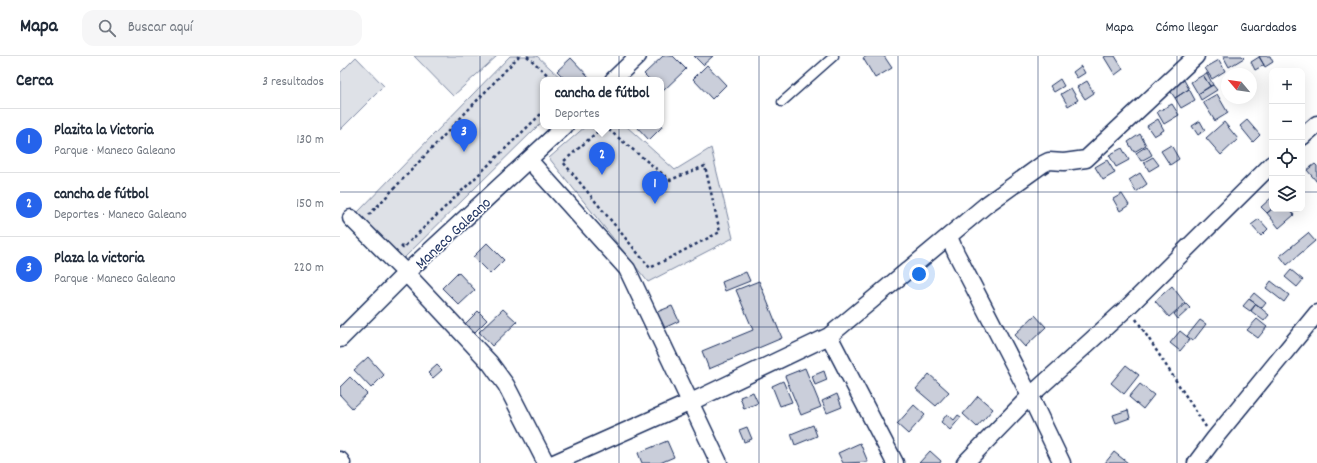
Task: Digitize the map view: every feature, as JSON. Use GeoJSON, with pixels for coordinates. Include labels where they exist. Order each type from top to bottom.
{"type":"FeatureCollection","features":[{"type":"Feature","properties":{"kind":"street"},"geometry":{"type":"LineString","coordinates":[[616,77],[638,56]]}},
{"type":"Feature","properties":{"kind":"street"},"geometry":{"type":"LineString","coordinates":[[554,463],[691,402],[829,336],[986,205],[1043,164],[1049,161],[1064,162],[1086,159],[1196,56]]}},
{"type":"Feature","properties":{"kind":"street"},"geometry":{"type":"LineString","coordinates":[[1305,134],[1317,124]]}},
{"type":"Feature","properties":{"kind":"street","name":"Maneco Galeano"},"geometry":{"type":"LineString","coordinates":[[340,339],[406,273],[562,129]]}},
{"type":"Feature","properties":{"kind":"street"},"geometry":{"type":"LineString","coordinates":[[529,160],[628,269],[719,463]]}},
{"type":"Feature","properties":{"kind":"street"},"geometry":{"type":"LineString","coordinates":[[965,463],[1030,396],[1128,307],[1269,167]]}},
{"type":"Feature","properties":{"kind":"street"},"geometry":{"type":"LineString","coordinates":[[351,218],[406,273],[490,363],[506,386],[546,463]]}},
{"type":"Feature","properties":{"kind":"street"},"geometry":{"type":"LineString","coordinates":[[949,237],[1030,396],[1062,463]]}},
{"type":"Feature","properties":{"kind":"street"},"geometry":{"type":"LineString","coordinates":[[1196,463],[1317,313]]}},
{"type":"Feature","properties":{"kind":"street"},"geometry":{"type":"LineString","coordinates":[[829,336],[896,463]]}},
{"type":"Feature","properties":{"kind":"lane"},"geometry":{"type":"LineString","coordinates":[[782,102],[834,56]]}},
{"type":"Feature","properties":{"kind":"path"},"geometry":{"type":"LineString","coordinates":[[374,219],[369,214],[519,56]]}},
{"type":"Feature","properties":{"kind":"path"},"geometry":{"type":"LineString","coordinates":[[527,56],[550,77]]}},
{"type":"Feature","properties":{"kind":"path"},"geometry":{"type":"LineString","coordinates":[[398,243],[403,248],[540,115]]}},
{"type":"Feature","properties":{"kind":"path"},"geometry":{"type":"LineString","coordinates":[[602,129],[563,162],[650,268],[720,232],[706,166],[670,180],[609,129]]}},
{"type":"Feature","properties":{"kind":"path"},"geometry":{"type":"LineString","coordinates":[[1128,307],[1214,439]]}},
{"type":"Feature","properties":{"kind":"shaded area"},"geometry":{"type":"Polygon","coordinates":[[[414,56],[497,56],[453,96],[414,56]]]}},
{"type":"Feature","properties":{"kind":"shaded area"},"geometry":{"type":"Polygon","coordinates":[[[510,56],[537,56],[560,77],[540,77],[540,124],[401,261],[357,213],[510,56]]]}},
{"type":"Feature","properties":{"kind":"shaded area"},"geometry":{"type":"Polygon","coordinates":[[[356,57],[384,86],[340,130],[340,73],[356,57]]]}},
{"type":"Feature","properties":{"kind":"shaded area"},"geometry":{"type":"Polygon","coordinates":[[[583,129],[629,129],[675,170],[711,148],[733,238],[648,282],[549,158],[583,129]]]}},
{"type":"Feature","properties":{"kind":"building"},"geometry":{"type":"Polygon","coordinates":[[[663,56],[673,56],[686,69],[664,90],[664,77],[647,77],[644,74],[663,56]]]}},
{"type":"Feature","properties":{"kind":"building"},"geometry":{"type":"Polygon","coordinates":[[[694,56],[713,56],[703,65],[694,56]]]}},
{"type":"Feature","properties":{"kind":"building"},"geometry":{"type":"Polygon","coordinates":[[[867,56],[884,56],[892,68],[875,78],[863,58],[867,56]]]}},
{"type":"Feature","properties":{"kind":"building"},"geometry":{"type":"Polygon","coordinates":[[[1115,56],[1123,69],[1115,75],[1104,57],[1115,56]]]}},
{"type":"Feature","properties":{"kind":"building"},"geometry":{"type":"Polygon","coordinates":[[[1223,56],[1242,56],[1244,58],[1229,67],[1223,56]]]}},
{"type":"Feature","properties":{"kind":"building"},"geometry":{"type":"Polygon","coordinates":[[[1259,56],[1270,56],[1273,62],[1265,67],[1259,56]]]}},
{"type":"Feature","properties":{"kind":"building"},"geometry":{"type":"Polygon","coordinates":[[[1259,57],[1264,65],[1257,69],[1254,68],[1251,62],[1259,57]]]}},
{"type":"Feature","properties":{"kind":"building"},"geometry":{"type":"Polygon","coordinates":[[[571,58],[589,77],[563,77],[557,71],[571,58]]]}},
{"type":"Feature","properties":{"kind":"building"},"geometry":{"type":"Polygon","coordinates":[[[1219,60],[1223,68],[1221,68],[1221,73],[1212,79],[1205,68],[1219,60]]]}},
{"type":"Feature","properties":{"kind":"building"},"geometry":{"type":"Polygon","coordinates":[[[707,65],[726,85],[712,99],[693,79],[707,65]]]}},
{"type":"Feature","properties":{"kind":"building"},"geometry":{"type":"Polygon","coordinates":[[[1081,66],[1085,73],[1077,78],[1073,72],[1081,66]]]}},
{"type":"Feature","properties":{"kind":"building"},"geometry":{"type":"Polygon","coordinates":[[[1207,73],[1213,85],[1210,86],[1203,75],[1207,73]]]}},
{"type":"Feature","properties":{"kind":"building"},"geometry":{"type":"Polygon","coordinates":[[[1203,75],[1210,86],[1198,94],[1191,82],[1203,75]]]}},
{"type":"Feature","properties":{"kind":"building"},"geometry":{"type":"Polygon","coordinates":[[[1060,79],[1064,86],[1054,92],[1050,86],[1060,79]]]}},
{"type":"Feature","properties":{"kind":"building"},"geometry":{"type":"Polygon","coordinates":[[[1184,80],[1189,89],[1175,98],[1169,89],[1184,80]]]}},
{"type":"Feature","properties":{"kind":"building"},"geometry":{"type":"Polygon","coordinates":[[[1087,81],[1094,93],[1085,99],[1077,87],[1087,81]]]}},
{"type":"Feature","properties":{"kind":"building"},"geometry":{"type":"Polygon","coordinates":[[[1213,85],[1217,90],[1201,100],[1198,94],[1213,85]]]}},
{"type":"Feature","properties":{"kind":"building"},"geometry":{"type":"Polygon","coordinates":[[[1071,88],[1078,100],[1068,106],[1061,94],[1071,88]]]}},
{"type":"Feature","properties":{"kind":"building"},"geometry":{"type":"Polygon","coordinates":[[[1189,89],[1195,100],[1181,108],[1175,98],[1189,89]]]}},
{"type":"Feature","properties":{"kind":"building"},"geometry":{"type":"Polygon","coordinates":[[[1217,94],[1221,104],[1223,104],[1228,113],[1215,121],[1203,102],[1217,94]]]}},
{"type":"Feature","properties":{"kind":"building"},"geometry":{"type":"Polygon","coordinates":[[[1172,104],[1179,115],[1164,124],[1157,112],[1172,104]]]}},
{"type":"Feature","properties":{"kind":"building"},"geometry":{"type":"Polygon","coordinates":[[[1158,119],[1164,130],[1154,136],[1147,126],[1158,119]]]}},
{"type":"Feature","properties":{"kind":"building"},"geometry":{"type":"Polygon","coordinates":[[[1247,120],[1260,135],[1253,142],[1240,126],[1247,120]]]}},
{"type":"Feature","properties":{"kind":"building"},"geometry":{"type":"Polygon","coordinates":[[[1200,121],[1205,130],[1198,135],[1192,126],[1200,121]]]}},
{"type":"Feature","properties":{"kind":"building"},"geometry":{"type":"Polygon","coordinates":[[[1224,122],[1238,139],[1221,155],[1206,138],[1224,122]]]}},
{"type":"Feature","properties":{"kind":"building"},"geometry":{"type":"Polygon","coordinates":[[[639,129],[660,129],[649,140],[639,129]]]}},
{"type":"Feature","properties":{"kind":"building"},"geometry":{"type":"Polygon","coordinates":[[[1140,134],[1146,145],[1134,152],[1128,142],[1140,134]]]}},
{"type":"Feature","properties":{"kind":"building"},"geometry":{"type":"Polygon","coordinates":[[[1171,145],[1179,159],[1170,165],[1161,151],[1171,145]]]}},
{"type":"Feature","properties":{"kind":"building"},"geometry":{"type":"Polygon","coordinates":[[[1147,146],[1152,155],[1141,161],[1136,153],[1147,146]]]}},
{"type":"Feature","properties":{"kind":"building"},"geometry":{"type":"Polygon","coordinates":[[[1122,148],[1129,160],[1116,167],[1109,155],[1122,148]]]}},
{"type":"Feature","properties":{"kind":"building"},"geometry":{"type":"Polygon","coordinates":[[[1153,157],[1159,165],[1149,171],[1144,162],[1153,157]]]}},
{"type":"Feature","properties":{"kind":"building"},"geometry":{"type":"Polygon","coordinates":[[[1107,160],[1115,173],[1103,180],[1095,167],[1107,160]]]}},
{"type":"Feature","properties":{"kind":"building"},"geometry":{"type":"Polygon","coordinates":[[[1315,164],[1317,166],[1317,182],[1307,170],[1315,164]]]}},
{"type":"Feature","properties":{"kind":"building"},"geometry":{"type":"Polygon","coordinates":[[[1140,173],[1147,184],[1136,192],[1129,180],[1140,173]]]}},
{"type":"Feature","properties":{"kind":"building"},"geometry":{"type":"Polygon","coordinates":[[[1122,194],[1129,205],[1120,211],[1113,199],[1122,194]]]}},
{"type":"Feature","properties":{"kind":"building"},"geometry":{"type":"Polygon","coordinates":[[[1269,200],[1269,211],[1267,213],[1261,207],[1269,200]]]}},
{"type":"Feature","properties":{"kind":"building"},"geometry":{"type":"Polygon","coordinates":[[[1269,211],[1292,212],[1294,215],[1279,228],[1267,213],[1269,211]]]}},
{"type":"Feature","properties":{"kind":"building"},"geometry":{"type":"Polygon","coordinates":[[[1259,219],[1268,229],[1261,236],[1251,225],[1259,219]]]}},
{"type":"Feature","properties":{"kind":"building"},"geometry":{"type":"Polygon","coordinates":[[[1308,233],[1315,241],[1287,265],[1280,256],[1308,233]]]}},
{"type":"Feature","properties":{"kind":"building"},"geometry":{"type":"Polygon","coordinates":[[[487,243],[504,260],[490,274],[473,257],[487,243]]]}},
{"type":"Feature","properties":{"kind":"building"},"geometry":{"type":"Polygon","coordinates":[[[1291,270],[1303,280],[1297,287],[1285,277],[1291,270]]]}},
{"type":"Feature","properties":{"kind":"building"},"geometry":{"type":"Polygon","coordinates":[[[458,272],[475,290],[459,305],[442,288],[458,272]]]}},
{"type":"Feature","properties":{"kind":"building"},"geometry":{"type":"Polygon","coordinates":[[[746,272],[750,281],[725,291],[722,282],[746,272]]]}},
{"type":"Feature","properties":{"kind":"building"},"geometry":{"type":"Polygon","coordinates":[[[759,281],[782,338],[709,369],[702,351],[753,330],[736,290],[759,281]]]}},
{"type":"Feature","properties":{"kind":"building"},"geometry":{"type":"Polygon","coordinates":[[[1271,281],[1289,295],[1284,302],[1266,288],[1271,281]]]}},
{"type":"Feature","properties":{"kind":"building"},"geometry":{"type":"Polygon","coordinates":[[[1172,286],[1185,303],[1169,317],[1155,301],[1172,286]]]}},
{"type":"Feature","properties":{"kind":"building"},"geometry":{"type":"Polygon","coordinates":[[[1254,293],[1266,303],[1262,308],[1249,299],[1254,293]]]}},
{"type":"Feature","properties":{"kind":"building"},"geometry":{"type":"Polygon","coordinates":[[[1249,299],[1256,304],[1250,311],[1243,306],[1249,299]]]}},
{"type":"Feature","properties":{"kind":"building"},"geometry":{"type":"Polygon","coordinates":[[[1186,304],[1190,308],[1178,319],[1174,314],[1186,304]]]}},
{"type":"Feature","properties":{"kind":"building"},"geometry":{"type":"Polygon","coordinates":[[[1256,304],[1269,315],[1264,321],[1251,311],[1256,304]]]}},
{"type":"Feature","properties":{"kind":"building"},"geometry":{"type":"Polygon","coordinates":[[[672,306],[679,321],[664,328],[657,312],[672,306]]]}},
{"type":"Feature","properties":{"kind":"building"},"geometry":{"type":"Polygon","coordinates":[[[503,309],[517,322],[492,346],[479,332],[503,309]]]}},
{"type":"Feature","properties":{"kind":"building"},"geometry":{"type":"Polygon","coordinates":[[[478,311],[487,320],[474,333],[465,324],[478,311]]]}},
{"type":"Feature","properties":{"kind":"building"},"geometry":{"type":"Polygon","coordinates":[[[1035,315],[1046,327],[1025,347],[1014,335],[1035,315]]]}},
{"type":"Feature","properties":{"kind":"building"},"geometry":{"type":"Polygon","coordinates":[[[1257,319],[1267,327],[1258,338],[1247,330],[1257,319]]]}},
{"type":"Feature","properties":{"kind":"building"},"geometry":{"type":"Polygon","coordinates":[[[1200,320],[1206,324],[1193,341],[1187,336],[1200,320]]]}},
{"type":"Feature","properties":{"kind":"building"},"geometry":{"type":"Polygon","coordinates":[[[1180,331],[1190,339],[1180,351],[1170,343],[1180,331]]]}},
{"type":"Feature","properties":{"kind":"building"},"geometry":{"type":"Polygon","coordinates":[[[368,357],[384,375],[371,388],[354,370],[368,357]]]}},
{"type":"Feature","properties":{"kind":"building"},"geometry":{"type":"Polygon","coordinates":[[[437,365],[442,370],[433,378],[428,373],[437,365]]]}},
{"type":"Feature","properties":{"kind":"building"},"geometry":{"type":"Polygon","coordinates":[[[1126,365],[1139,375],[1124,394],[1111,383],[1126,365]]]}},
{"type":"Feature","properties":{"kind":"building"},"geometry":{"type":"Polygon","coordinates":[[[805,368],[821,407],[801,415],[785,376],[805,368]]]}},
{"type":"Feature","properties":{"kind":"building"},"geometry":{"type":"Polygon","coordinates":[[[824,371],[827,380],[815,385],[812,376],[824,371]]]}},
{"type":"Feature","properties":{"kind":"building"},"geometry":{"type":"Polygon","coordinates":[[[929,374],[949,392],[936,406],[916,389],[929,374]]]}},
{"type":"Feature","properties":{"kind":"building"},"geometry":{"type":"Polygon","coordinates":[[[350,377],[367,394],[352,408],[340,395],[340,387],[350,377]]]}},
{"type":"Feature","properties":{"kind":"building"},"geometry":{"type":"Polygon","coordinates":[[[783,381],[792,402],[780,406],[772,386],[783,381]]]}},
{"type":"Feature","properties":{"kind":"building"},"geometry":{"type":"Polygon","coordinates":[[[1140,384],[1154,395],[1143,409],[1129,397],[1140,384]]]}},
{"type":"Feature","properties":{"kind":"building"},"geometry":{"type":"Polygon","coordinates":[[[753,392],[758,403],[744,409],[740,397],[753,392]]]}},
{"type":"Feature","properties":{"kind":"building"},"geometry":{"type":"Polygon","coordinates":[[[837,394],[842,407],[827,413],[822,401],[837,394]]]}},
{"type":"Feature","properties":{"kind":"building"},"geometry":{"type":"Polygon","coordinates":[[[978,396],[993,409],[977,427],[963,414],[978,396]]]}},
{"type":"Feature","properties":{"kind":"building"},"geometry":{"type":"Polygon","coordinates":[[[914,405],[925,415],[908,434],[897,424],[914,405]]]}},
{"type":"Feature","properties":{"kind":"building"},"geometry":{"type":"Polygon","coordinates":[[[1128,410],[1130,418],[1116,423],[1113,415],[1128,410]]]}},
{"type":"Feature","properties":{"kind":"building"},"geometry":{"type":"Polygon","coordinates":[[[947,414],[954,420],[958,415],[961,417],[950,430],[941,422],[947,414]]]}},
{"type":"Feature","properties":{"kind":"building"},"geometry":{"type":"Polygon","coordinates":[[[813,425],[817,436],[795,445],[791,434],[813,425]]]}},
{"type":"Feature","properties":{"kind":"building"},"geometry":{"type":"Polygon","coordinates":[[[747,427],[752,439],[744,442],[739,430],[747,427]]]}},
{"type":"Feature","properties":{"kind":"building"},"geometry":{"type":"Polygon","coordinates":[[[667,441],[674,457],[660,463],[642,463],[638,453],[667,441]]]}},
{"type":"Feature","properties":{"kind":"building"},"geometry":{"type":"Polygon","coordinates":[[[860,443],[868,462],[843,463],[838,453],[860,443]]]}},
{"type":"Feature","properties":{"kind":"building"},"geometry":{"type":"Polygon","coordinates":[[[930,451],[941,461],[940,463],[919,463],[930,451]]]}},
{"type":"Feature","properties":{"kind":"building"},"geometry":{"type":"Polygon","coordinates":[[[1114,452],[1128,463],[1105,463],[1114,452]]]}},
{"type":"Feature","properties":{"kind":"place","name":"Plaza la victoria"},"geometry":{"type":"Point","coordinates":[464,152]}},
{"type":"Feature","properties":{"kind":"place","name":"cancha de fútbol"},"geometry":{"type":"Point","coordinates":[602,175]}},
{"type":"Feature","properties":{"kind":"place","name":"Plazita la Victoria"},"geometry":{"type":"Point","coordinates":[655,204]}}]}
